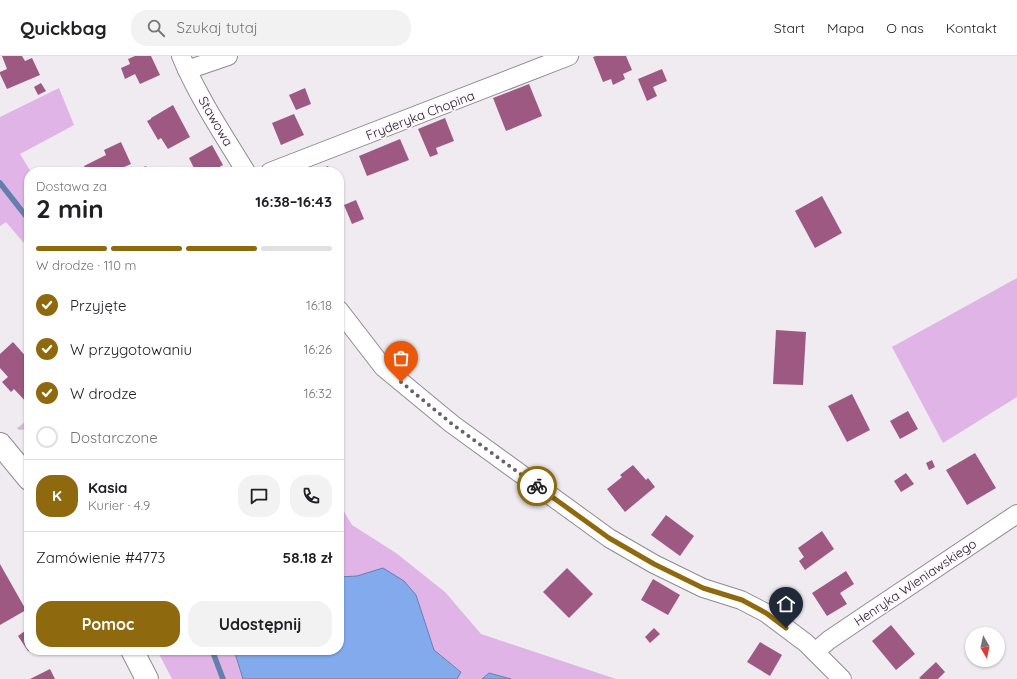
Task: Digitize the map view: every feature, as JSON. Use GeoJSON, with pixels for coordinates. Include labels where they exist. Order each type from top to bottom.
{"type":"FeatureCollection","features":[{"type":"Feature","properties":{"kind":"street","name":"Stawowa"},"geometry":{"type":"LineString","coordinates":[[228,56],[184,63],[243,167]]}},
{"type":"Feature","properties":{"kind":"street","name":"Fryderyka Chopina"},"geometry":{"type":"LineString","coordinates":[[283,167],[568,56]]}},
{"type":"Feature","properties":{"kind":"street"},"geometry":{"type":"LineString","coordinates":[[344,316],[384,368],[452,424],[609,538],[654,564],[703,588],[742,600],[766,613],[806,644],[842,679]]}},
{"type":"Feature","properties":{"kind":"street"},"geometry":{"type":"LineString","coordinates":[[0,444],[24,473]]}},
{"type":"Feature","properties":{"kind":"street","name":"Henryka Wieniawskiego"},"geometry":{"type":"LineString","coordinates":[[815,652],[829,640],[862,617],[1017,514]]}},
{"type":"Feature","properties":{"kind":"street"},"geometry":{"type":"LineString","coordinates":[[134,655],[144,678]]}},
{"type":"Feature","properties":{"kind":"shaded area"},"geometry":{"type":"Polygon","coordinates":[[[59,88],[74,125],[20,154],[28,167],[24,167],[24,243],[6,222],[0,226],[0,117],[59,88]]]}},
{"type":"Feature","properties":{"kind":"shaded area"},"geometry":{"type":"Polygon","coordinates":[[[1017,278],[1017,397],[943,443],[892,347],[1017,278]]]}},
{"type":"Feature","properties":{"kind":"shaded area"},"geometry":{"type":"Polygon","coordinates":[[[24,423],[24,430],[19,430],[17,428],[24,423]]]}},
{"type":"Feature","properties":{"kind":"shaded area"},"geometry":{"type":"Polygon","coordinates":[[[344,511],[352,525],[396,553],[445,592],[481,634],[616,679],[511,679],[489,673],[482,679],[457,679],[461,671],[434,650],[416,595],[383,568],[357,576],[344,577],[344,511]]]}},
{"type":"Feature","properties":{"kind":"shaded area"},"geometry":{"type":"Polygon","coordinates":[[[160,655],[236,655],[243,679],[172,679],[160,655]]]}},
{"type":"Feature","properties":{"kind":"water"},"geometry":{"type":"Polygon","coordinates":[[[383,568],[404,581],[416,595],[434,650],[461,672],[457,679],[243,679],[236,655],[344,655],[344,577],[357,576],[383,568]]]}},
{"type":"Feature","properties":{"kind":"water"},"geometry":{"type":"Polygon","coordinates":[[[489,673],[511,679],[482,679],[489,673]]]}},
{"type":"Feature","properties":{"kind":"building"},"geometry":{"type":"Polygon","coordinates":[[[2,56],[22,56],[25,61],[32,58],[40,75],[7,89],[0,74],[0,72],[7,69],[2,56]]]}},
{"type":"Feature","properties":{"kind":"building"},"geometry":{"type":"Polygon","coordinates":[[[135,56],[151,56],[160,75],[140,84],[135,74],[125,79],[121,68],[130,64],[128,59],[135,56]]]}},
{"type":"Feature","properties":{"kind":"building"},"geometry":{"type":"Polygon","coordinates":[[[626,56],[632,70],[623,74],[625,79],[613,85],[611,79],[603,82],[593,57],[626,56]]]}},
{"type":"Feature","properties":{"kind":"building"},"geometry":{"type":"Polygon","coordinates":[[[662,69],[667,81],[653,87],[657,96],[647,101],[638,79],[662,69]]]}},
{"type":"Feature","properties":{"kind":"building"},"geometry":{"type":"Polygon","coordinates":[[[41,83],[46,91],[38,95],[34,87],[41,83]]]}},
{"type":"Feature","properties":{"kind":"building"},"geometry":{"type":"Polygon","coordinates":[[[529,84],[542,116],[506,131],[493,98],[529,84]]]}},
{"type":"Feature","properties":{"kind":"building"},"geometry":{"type":"Polygon","coordinates":[[[305,88],[311,104],[296,110],[289,95],[305,88]]]}},
{"type":"Feature","properties":{"kind":"building"},"geometry":{"type":"Polygon","coordinates":[[[173,105],[190,137],[168,149],[161,138],[158,140],[147,121],[173,105]]]}},
{"type":"Feature","properties":{"kind":"building"},"geometry":{"type":"Polygon","coordinates":[[[294,114],[304,135],[281,145],[272,123],[294,114]]]}},
{"type":"Feature","properties":{"kind":"building"},"geometry":{"type":"Polygon","coordinates":[[[445,118],[454,141],[436,148],[438,154],[430,157],[418,129],[445,118]]]}},
{"type":"Feature","properties":{"kind":"building"},"geometry":{"type":"Polygon","coordinates":[[[400,139],[409,160],[367,176],[359,156],[400,139]]]}},
{"type":"Feature","properties":{"kind":"building"},"geometry":{"type":"Polygon","coordinates":[[[121,142],[131,164],[124,167],[84,167],[106,155],[104,150],[121,142]]]}},
{"type":"Feature","properties":{"kind":"building"},"geometry":{"type":"Polygon","coordinates":[[[212,145],[223,165],[219,167],[194,167],[189,158],[212,145]]]}},
{"type":"Feature","properties":{"kind":"building"},"geometry":{"type":"Polygon","coordinates":[[[822,196],[842,233],[815,248],[795,211],[822,196]]]}},
{"type":"Feature","properties":{"kind":"building"},"geometry":{"type":"Polygon","coordinates":[[[356,200],[364,219],[352,224],[344,205],[356,200]]]}},
{"type":"Feature","properties":{"kind":"building"},"geometry":{"type":"Polygon","coordinates":[[[776,330],[806,332],[803,385],[773,384],[776,330]]]}},
{"type":"Feature","properties":{"kind":"building"},"geometry":{"type":"Polygon","coordinates":[[[13,342],[24,354],[24,400],[14,389],[11,392],[2,382],[8,377],[0,368],[0,354],[13,342]]]}},
{"type":"Feature","properties":{"kind":"building"},"geometry":{"type":"Polygon","coordinates":[[[852,394],[870,430],[847,442],[828,406],[852,394]]]}},
{"type":"Feature","properties":{"kind":"building"},"geometry":{"type":"Polygon","coordinates":[[[908,411],[918,429],[900,439],[890,421],[908,411]]]}},
{"type":"Feature","properties":{"kind":"building"},"geometry":{"type":"Polygon","coordinates":[[[975,453],[996,488],[967,505],[946,470],[975,453]]]}},
{"type":"Feature","properties":{"kind":"building"},"geometry":{"type":"Polygon","coordinates":[[[932,460],[935,467],[929,470],[926,463],[932,460]]]}},
{"type":"Feature","properties":{"kind":"building"},"geometry":{"type":"Polygon","coordinates":[[[633,465],[646,480],[648,478],[655,487],[625,512],[607,489],[622,477],[620,475],[633,465]]]}},
{"type":"Feature","properties":{"kind":"building"},"geometry":{"type":"Polygon","coordinates":[[[906,473],[914,484],[901,492],[894,481],[906,473]]]}},
{"type":"Feature","properties":{"kind":"building"},"geometry":{"type":"Polygon","coordinates":[[[666,515],[694,536],[680,556],[651,535],[666,515]]]}},
{"type":"Feature","properties":{"kind":"building"},"geometry":{"type":"Polygon","coordinates":[[[822,531],[834,549],[805,570],[799,561],[804,557],[798,548],[822,531]]]}},
{"type":"Feature","properties":{"kind":"building"},"geometry":{"type":"Polygon","coordinates":[[[0,564],[24,606],[24,611],[0,625],[0,564]]]}},
{"type":"Feature","properties":{"kind":"building"},"geometry":{"type":"Polygon","coordinates":[[[567,568],[593,594],[569,618],[543,592],[567,568]]]}},
{"type":"Feature","properties":{"kind":"building"},"geometry":{"type":"Polygon","coordinates":[[[846,571],[854,584],[840,593],[847,604],[827,616],[812,593],[846,571]]]}},
{"type":"Feature","properties":{"kind":"building"},"geometry":{"type":"Polygon","coordinates":[[[653,579],[680,595],[668,615],[641,600],[653,579]]]}},
{"type":"Feature","properties":{"kind":"building"},"geometry":{"type":"Polygon","coordinates":[[[891,625],[915,654],[896,670],[872,641],[891,625]]]}},
{"type":"Feature","properties":{"kind":"building"},"geometry":{"type":"Polygon","coordinates":[[[654,628],[660,634],[650,643],[645,637],[654,628]]]}},
{"type":"Feature","properties":{"kind":"building"},"geometry":{"type":"Polygon","coordinates":[[[24,632],[24,645],[18,636],[24,632]]]}},
{"type":"Feature","properties":{"kind":"building"},"geometry":{"type":"Polygon","coordinates":[[[760,642],[782,655],[770,676],[747,662],[760,642]]]}},
{"type":"Feature","properties":{"kind":"building"},"geometry":{"type":"Polygon","coordinates":[[[936,662],[945,672],[938,679],[919,678],[936,662]]]}},
{"type":"Feature","properties":{"kind":"building"},"geometry":{"type":"Polygon","coordinates":[[[50,669],[55,679],[30,679],[50,669]]]}},
{"type":"Feature","properties":{"kind":"waterway"},"geometry":{"type":"LineString","coordinates":[[0,183],[24,214]]}},
{"type":"Feature","properties":{"kind":"waterway"},"geometry":{"type":"LineString","coordinates":[[214,655],[223,679]]}},
{"type":"Feature","properties":{"kind":"way so far"},"geometry":{"type":"LineString","coordinates":[[401,382],[452,424],[537,486]]}},
{"type":"Feature","properties":{"kind":"route"},"geometry":{"type":"LineString","coordinates":[[537,486],[609,538],[654,564],[703,588],[742,600],[766,613],[786,628]]}}]}
